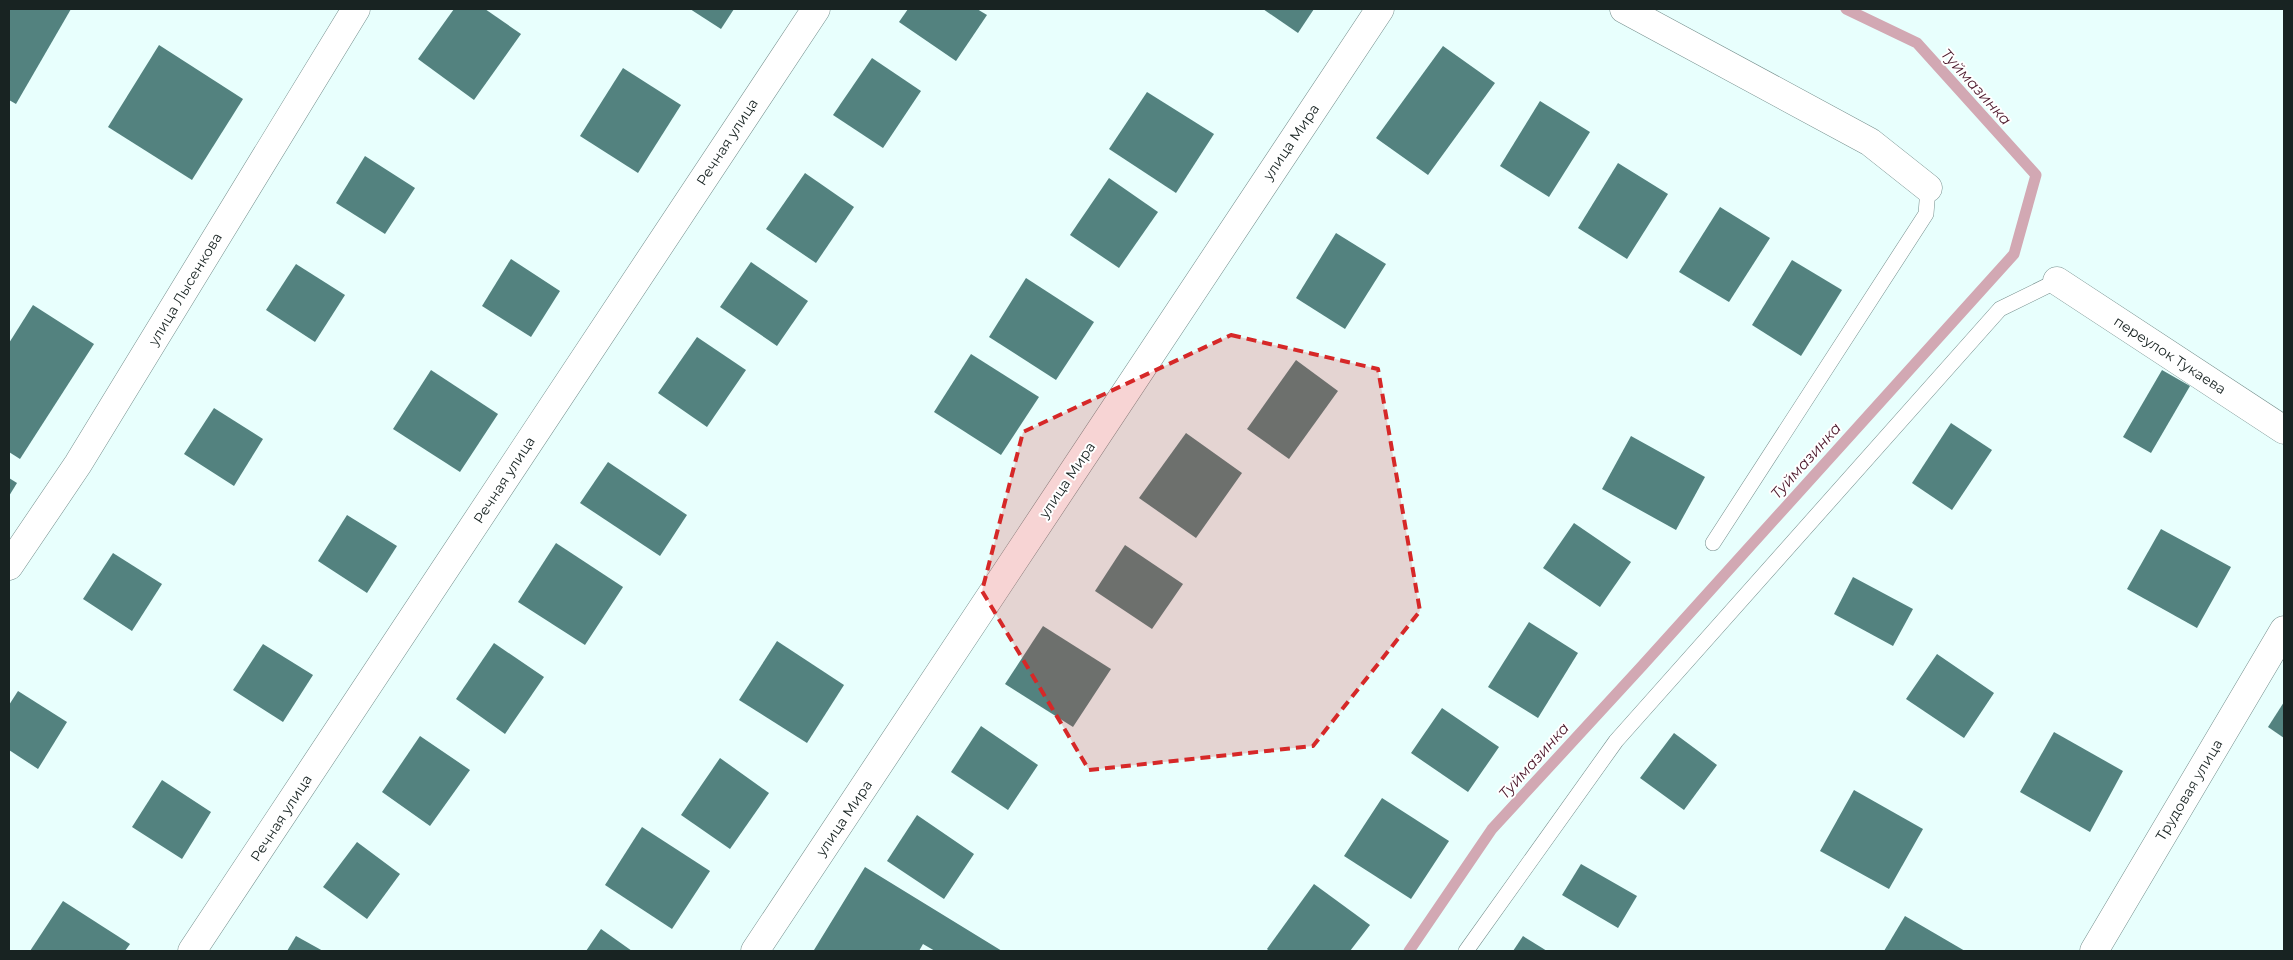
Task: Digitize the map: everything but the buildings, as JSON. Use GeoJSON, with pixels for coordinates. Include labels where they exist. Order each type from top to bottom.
{"type":"FeatureCollection","features":[{"type":"Feature","properties":{"kind":"street","name":"улица Лысенкова"},"geometry":{"type":"LineString","coordinates":[[9,566],[83,455],[356,9]]}},
{"type":"Feature","properties":{"kind":"street","name":"Речная улица"},"geometry":{"type":"LineString","coordinates":[[192,951],[816,9]]}},
{"type":"Feature","properties":{"kind":"street","name":"улица Мира"},"geometry":{"type":"LineString","coordinates":[[755,951],[1380,9]]}},
{"type":"Feature","properties":{"kind":"street"},"geometry":{"type":"LineString","coordinates":[[1624,9],[1870,142],[1928,188]]}},
{"type":"Feature","properties":{"kind":"street","name":"переулок Тукаева"},"geometry":{"type":"LineString","coordinates":[[2057,281],[2284,430]]}},
{"type":"Feature","properties":{"kind":"street","name":"Трудовая улица"},"geometry":{"type":"LineString","coordinates":[[2094,951],[2284,630]]}},
{"type":"Feature","properties":{"kind":"lane"},"geometry":{"type":"LineString","coordinates":[[1713,543],[1926,214],[1928,188]]}},
{"type":"Feature","properties":{"kind":"lane"},"geometry":{"type":"LineString","coordinates":[[1466,951],[1616,741],[2000,309],[2057,281]]}},
{"type":"Feature","properties":{"kind":"highlighted area"},"geometry":{"type":"Polygon","coordinates":[[[1231,335],[1378,369],[1420,611],[1313,746],[1089,770],[982,591],[1023,432],[1231,335]]]}},
{"type":"Feature","properties":{"kind":"waterway","name":"Туймазинка"},"geometry":{"type":"LineString","coordinates":[[1409,951],[1492,829],[2014,254],[2036,175],[1917,43],[1846,9]]}}]}
